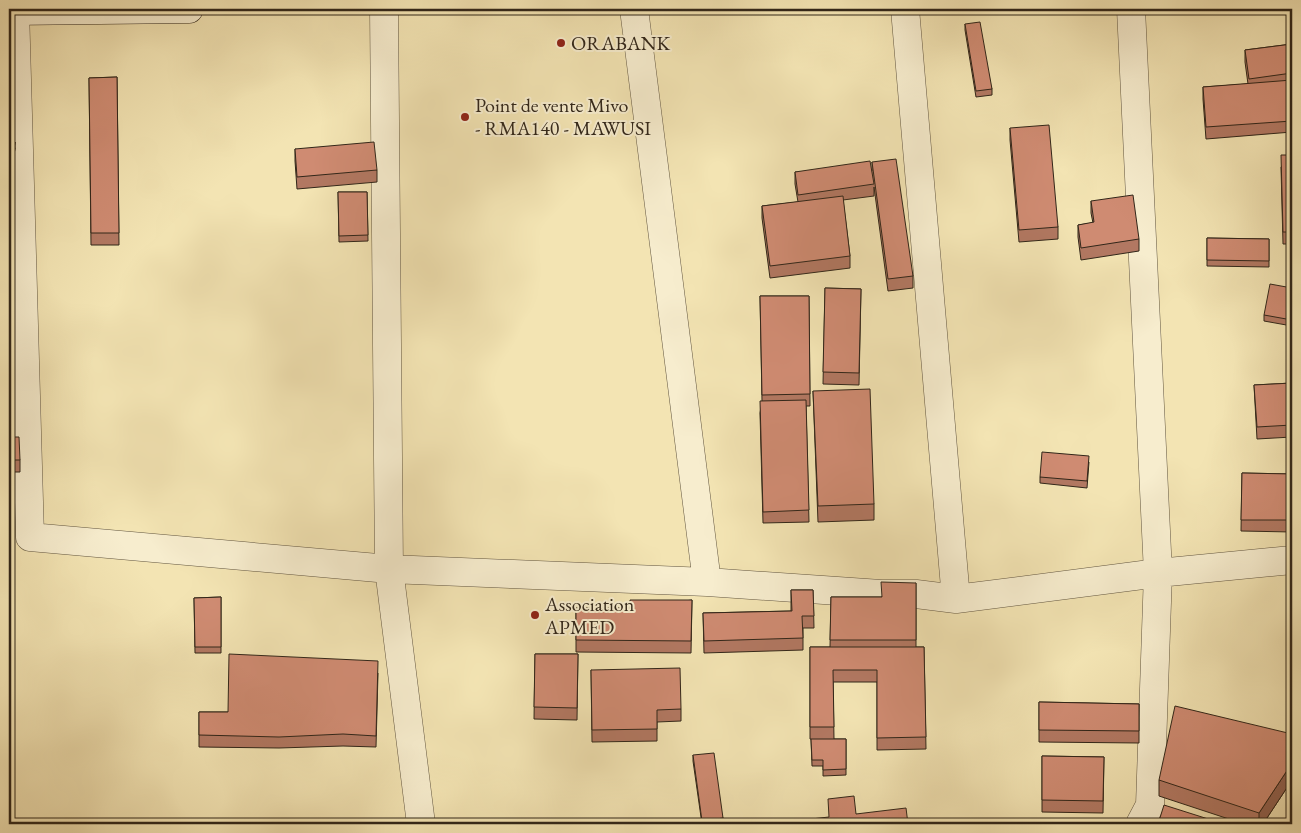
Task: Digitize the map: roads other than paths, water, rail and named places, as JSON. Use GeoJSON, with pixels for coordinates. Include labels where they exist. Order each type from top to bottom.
{"type":"FeatureCollection","features":[{"type":"Feature","properties":{"kind":"street"},"geometry":{"type":"LineString","coordinates":[[189,9],[13,10],[30,537],[389,570],[707,582],[881,594],[916,594],[956,599],[1158,573],[1292,560]]}},
{"type":"Feature","properties":{"kind":"street"},"geometry":{"type":"LineString","coordinates":[[384,9],[389,570],[421,824]]}},
{"type":"Feature","properties":{"kind":"street"},"geometry":{"type":"LineString","coordinates":[[634,9],[707,582]]}},
{"type":"Feature","properties":{"kind":"street"},"geometry":{"type":"LineString","coordinates":[[905,9],[956,599]]}},
{"type":"Feature","properties":{"kind":"street"},"geometry":{"type":"LineString","coordinates":[[1131,9],[1158,573],[1150,805],[1140,824]]}},
{"type":"Feature","properties":{"kind":"place","name":"ORABANK"},"geometry":{"type":"Point","coordinates":[561,43]}},
{"type":"Feature","properties":{"kind":"place","name":"Point de vente Mivo - RMA140 - MAWUSI"},"geometry":{"type":"Point","coordinates":[465,117]}},
{"type":"Feature","properties":{"kind":"place","name":"Association APMED"},"geometry":{"type":"Point","coordinates":[535,615]}}]}
